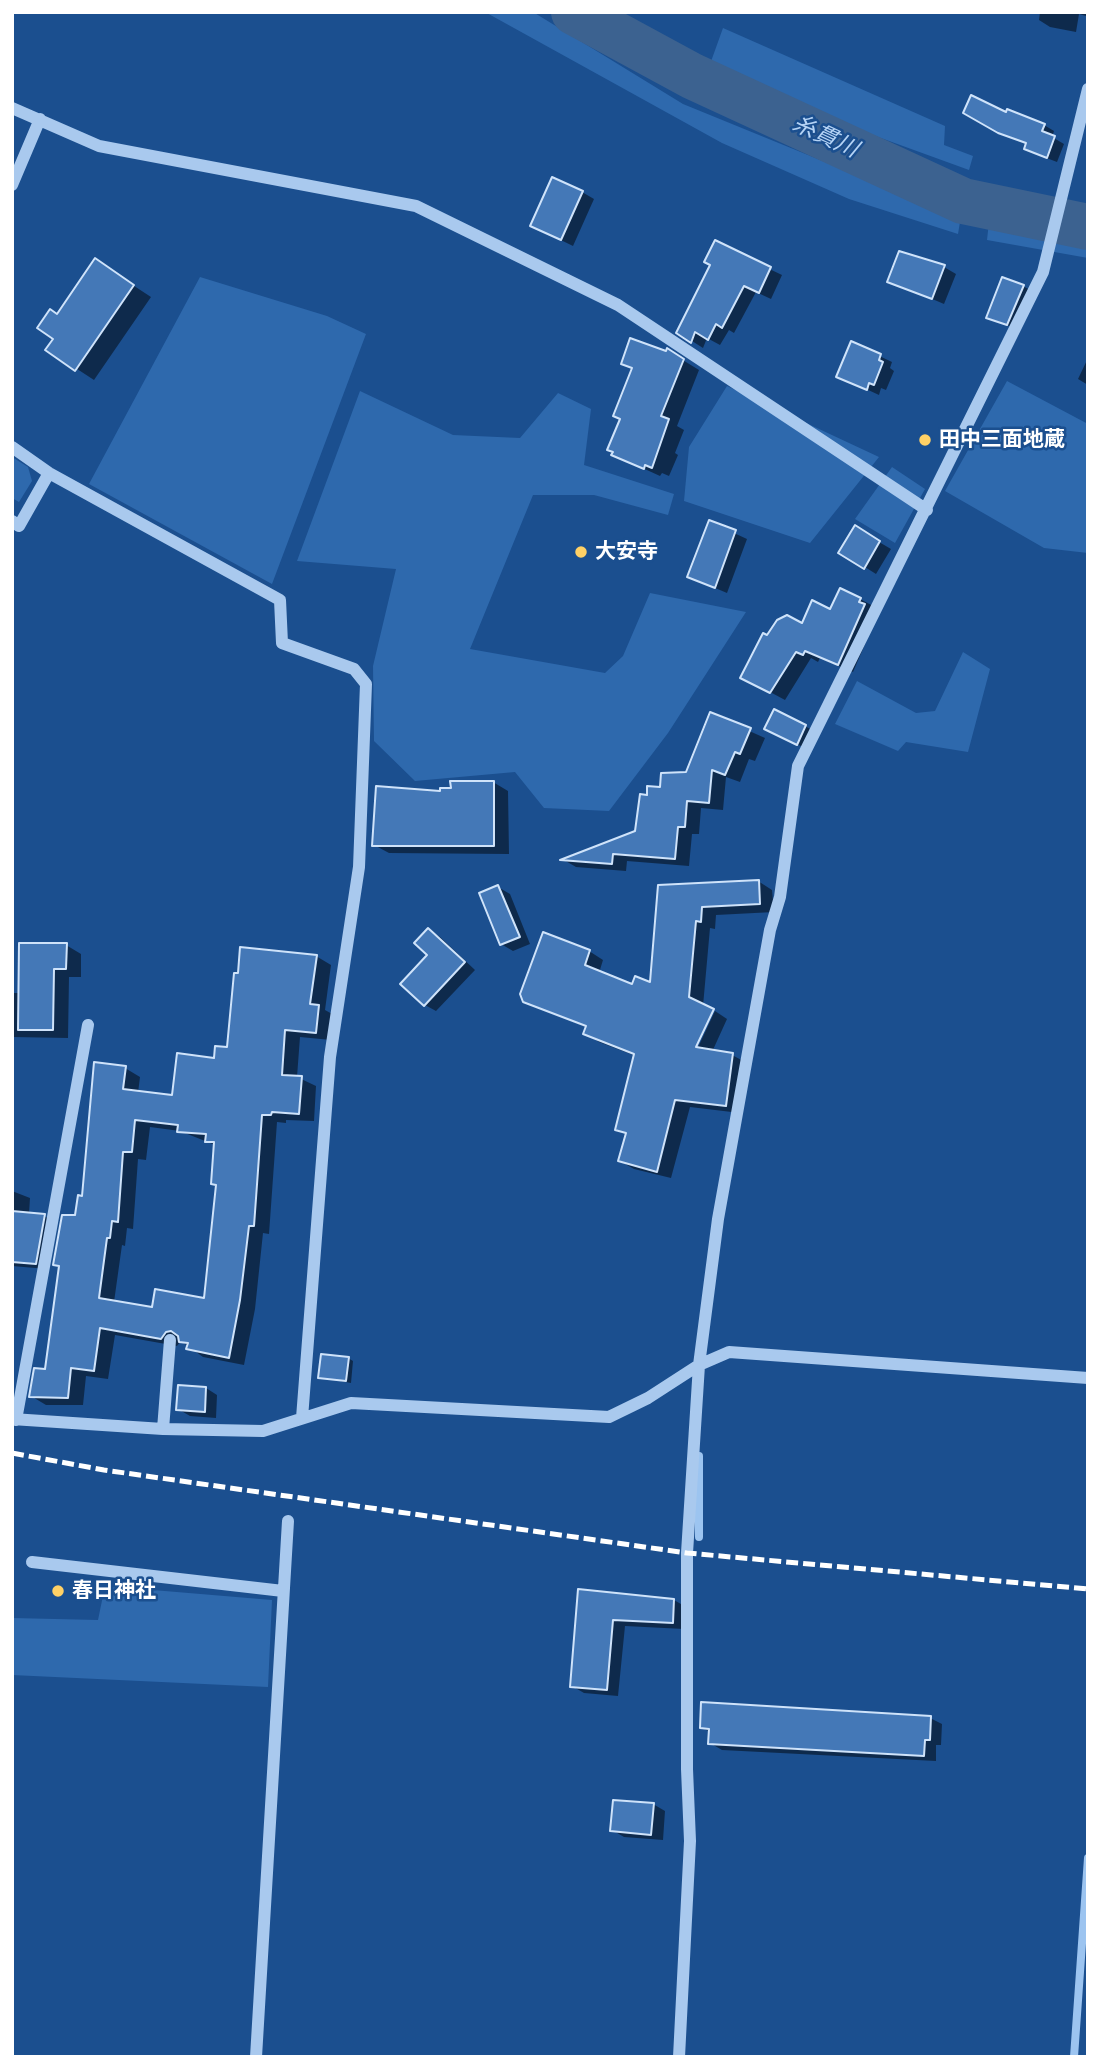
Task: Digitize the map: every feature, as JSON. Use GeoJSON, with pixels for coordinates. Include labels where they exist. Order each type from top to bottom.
{"type":"FeatureCollection","features":[{"type":"Feature","properties":{"kind":"street"},"geometry":{"type":"LineString","coordinates":[[679,2057],[691,1841],[687,1553],[699,1365],[718,1219],[770,930],[780,897],[798,766],[1043,272],[1082,144],[1088,89]]}},
{"type":"Feature","properties":{"kind":"street"},"geometry":{"type":"LineString","coordinates":[[12,108],[99,146],[416,206],[618,306],[927,510]]}},
{"type":"Feature","properties":{"kind":"street"},"geometry":{"type":"LineString","coordinates":[[12,185],[40,119]]}},
{"type":"Feature","properties":{"kind":"street"},"geometry":{"type":"LineString","coordinates":[[12,447],[49,473],[280,600],[282,643],[354,669],[366,684],[359,867],[330,1057],[302,1418]]}},
{"type":"Feature","properties":{"kind":"street"},"geometry":{"type":"LineString","coordinates":[[12,521],[19,526],[49,473]]}},
{"type":"Feature","properties":{"kind":"street"},"geometry":{"type":"LineString","coordinates":[[88,1025],[14,1420],[163,1429],[263,1431],[351,1403],[609,1417],[648,1398],[699,1365],[729,1352],[1088,1378]]}},
{"type":"Feature","properties":{"kind":"street"},"geometry":{"type":"LineString","coordinates":[[163,1429],[170,1340]]}},
{"type":"Feature","properties":{"kind":"street"},"geometry":{"type":"LineString","coordinates":[[256,2057],[288,1521]]}},
{"type":"Feature","properties":{"kind":"street"},"geometry":{"type":"LineString","coordinates":[[32,1562],[283,1591]]}},
{"type":"Feature","properties":{"kind":"shaded area"},"geometry":{"type":"Polygon","coordinates":[[[485,12],[533,12],[683,104],[884,186],[962,210],[958,234],[849,199],[722,143],[485,12]]]}},
{"type":"Feature","properties":{"kind":"shaded area"},"geometry":{"type":"Polygon","coordinates":[[[723,28],[945,126],[944,145],[973,156],[969,170],[779,101],[709,67],[723,28]]]}},
{"type":"Feature","properties":{"kind":"shaded area"},"geometry":{"type":"Polygon","coordinates":[[[989,222],[1088,242],[1088,258],[987,240],[989,222]]]}},
{"type":"Feature","properties":{"kind":"shaded area"},"geometry":{"type":"Polygon","coordinates":[[[200,277],[327,316],[366,334],[272,584],[89,484],[200,277]]]}},
{"type":"Feature","properties":{"kind":"shaded area"},"geometry":{"type":"Polygon","coordinates":[[[1007,381],[1088,424],[1088,553],[1044,548],[945,491],[1007,381]]]}},
{"type":"Feature","properties":{"kind":"shaded area"},"geometry":{"type":"Polygon","coordinates":[[[727,386],[879,457],[810,543],[684,501],[689,447],[727,386]]]}},
{"type":"Feature","properties":{"kind":"shaded area"},"geometry":{"type":"Polygon","coordinates":[[[360,391],[453,435],[520,438],[558,393],[591,409],[584,465],[674,494],[668,515],[594,495],[533,495],[470,649],[605,673],[623,656],[650,593],[746,612],[668,733],[609,811],[544,808],[515,772],[415,781],[374,741],[373,666],[396,569],[297,561],[360,391]]]}},
{"type":"Feature","properties":{"kind":"shaded area"},"geometry":{"type":"Polygon","coordinates":[[[12,457],[28,467],[32,481],[19,502],[12,498],[12,457]]]}},
{"type":"Feature","properties":{"kind":"shaded area"},"geometry":{"type":"Polygon","coordinates":[[[892,467],[925,489],[895,543],[855,519],[892,467]]]}},
{"type":"Feature","properties":{"kind":"shaded area"},"geometry":{"type":"Polygon","coordinates":[[[963,652],[990,669],[968,752],[906,742],[898,751],[835,724],[857,681],[916,713],[935,711],[963,652]]]}},
{"type":"Feature","properties":{"kind":"shaded area"},"geometry":{"type":"Polygon","coordinates":[[[105,1586],[272,1600],[268,1687],[12,1675],[12,1618],[98,1620],[105,1586]]]}},
{"type":"Feature","properties":{"kind":"building"},"geometry":{"type":"Polygon","coordinates":[[[971,95],[1006,112],[1007,109],[1045,124],[1042,131],[1055,136],[1047,158],[1024,149],[1026,143],[998,133],[963,113],[971,95]]]}},
{"type":"Feature","properties":{"kind":"building"},"geometry":{"type":"Polygon","coordinates":[[[552,177],[583,191],[561,240],[530,226],[552,177]]]}},
{"type":"Feature","properties":{"kind":"building"},"geometry":{"type":"Polygon","coordinates":[[[715,240],[771,267],[759,293],[744,286],[722,328],[716,324],[708,340],[695,332],[691,343],[676,333],[710,265],[704,262],[715,240]]]}},
{"type":"Feature","properties":{"kind":"building"},"geometry":{"type":"Polygon","coordinates":[[[899,251],[945,265],[932,299],[887,282],[899,251]]]}},
{"type":"Feature","properties":{"kind":"building"},"geometry":{"type":"Polygon","coordinates":[[[95,258],[134,285],[75,371],[45,350],[53,339],[37,328],[50,309],[57,314],[95,258]]]}},
{"type":"Feature","properties":{"kind":"building"},"geometry":{"type":"Polygon","coordinates":[[[1002,277],[1024,285],[1007,325],[986,318],[1002,277]]]}},
{"type":"Feature","properties":{"kind":"building"},"geometry":{"type":"Polygon","coordinates":[[[630,338],[666,351],[667,348],[684,359],[661,416],[669,419],[652,468],[645,465],[644,469],[611,455],[613,452],[607,450],[620,419],[613,416],[632,368],[621,364],[630,338]]]}},
{"type":"Feature","properties":{"kind":"building"},"geometry":{"type":"Polygon","coordinates":[[[851,341],[881,354],[879,360],[883,362],[874,385],[869,383],[867,390],[836,377],[851,341]]]}},
{"type":"Feature","properties":{"kind":"building"},"geometry":{"type":"Polygon","coordinates":[[[709,520],[736,530],[715,588],[687,577],[709,520]]]}},
{"type":"Feature","properties":{"kind":"building"},"geometry":{"type":"Polygon","coordinates":[[[855,525],[880,541],[864,569],[838,553],[855,525]]]}},
{"type":"Feature","properties":{"kind":"building"},"geometry":{"type":"Polygon","coordinates":[[[840,588],[861,598],[859,602],[865,604],[838,665],[805,651],[803,655],[796,652],[770,693],[740,678],[763,633],[767,635],[777,620],[787,615],[802,623],[812,600],[830,609],[840,588]]]}},
{"type":"Feature","properties":{"kind":"building"},"geometry":{"type":"Polygon","coordinates":[[[774,709],[806,725],[797,745],[764,729],[774,709]]]}},
{"type":"Feature","properties":{"kind":"building"},"geometry":{"type":"Polygon","coordinates":[[[710,712],[751,728],[740,754],[735,752],[725,775],[712,770],[709,803],[687,801],[685,827],[678,827],[675,859],[613,854],[612,864],[560,860],[635,831],[640,794],[647,795],[647,786],[660,787],[661,773],[686,772],[710,712]]]}},
{"type":"Feature","properties":{"kind":"building"},"geometry":{"type":"Polygon","coordinates":[[[450,781],[494,781],[494,846],[372,846],[376,786],[440,791],[440,788],[451,788],[450,781]]]}},
{"type":"Feature","properties":{"kind":"building"},"geometry":{"type":"Polygon","coordinates":[[[759,880],[760,904],[702,907],[701,922],[696,921],[689,997],[714,1009],[696,1047],[733,1053],[726,1106],[675,1100],[657,1172],[618,1161],[626,1133],[615,1130],[634,1054],[583,1034],[586,1026],[523,1002],[520,994],[543,932],[590,950],[585,965],[632,984],[635,976],[650,982],[658,885],[759,880]]]}},
{"type":"Feature","properties":{"kind":"building"},"geometry":{"type":"Polygon","coordinates":[[[498,885],[520,937],[500,945],[479,893],[498,885]]]}},
{"type":"Feature","properties":{"kind":"building"},"geometry":{"type":"Polygon","coordinates":[[[428,928],[465,962],[424,1006],[400,984],[427,955],[414,943],[428,928]]]}},
{"type":"Feature","properties":{"kind":"building"},"geometry":{"type":"Polygon","coordinates":[[[19,943],[67,943],[66,969],[54,969],[53,1030],[18,1030],[19,943]]]}},
{"type":"Feature","properties":{"kind":"building"},"geometry":{"type":"Polygon","coordinates":[[[240,947],[317,955],[310,1004],[319,1005],[316,1033],[285,1030],[282,1075],[302,1076],[299,1114],[272,1112],[271,1115],[262,1115],[254,1226],[249,1226],[240,1300],[229,1358],[186,1349],[188,1343],[179,1342],[178,1336],[171,1331],[166,1332],[161,1339],[100,1328],[94,1371],[71,1368],[68,1398],[29,1397],[34,1368],[45,1369],[59,1266],[53,1265],[62,1215],[75,1215],[78,1195],[82,1196],[94,1062],[126,1066],[123,1089],[172,1095],[177,1053],[214,1058],[215,1046],[227,1047],[234,973],[238,973],[240,947]],[[135,1120],[132,1152],[123,1152],[118,1222],[112,1221],[110,1238],[107,1238],[99,1298],[152,1307],[155,1289],[204,1298],[216,1185],[211,1184],[214,1142],[205,1142],[206,1134],[177,1132],[178,1125],[135,1120]]]}},
{"type":"Feature","properties":{"kind":"building"},"geometry":{"type":"Polygon","coordinates":[[[12,1211],[45,1214],[36,1264],[12,1262],[12,1211]]]}},
{"type":"Feature","properties":{"kind":"building"},"geometry":{"type":"Polygon","coordinates":[[[321,1354],[349,1357],[346,1381],[318,1378],[321,1354]]]}},
{"type":"Feature","properties":{"kind":"building"},"geometry":{"type":"Polygon","coordinates":[[[178,1385],[206,1387],[205,1412],[176,1410],[178,1385]]]}},
{"type":"Feature","properties":{"kind":"building"},"geometry":{"type":"Polygon","coordinates":[[[578,1589],[674,1599],[673,1623],[613,1620],[607,1690],[570,1687],[578,1589]]]}},
{"type":"Feature","properties":{"kind":"building"},"geometry":{"type":"Polygon","coordinates":[[[701,1702],[931,1716],[930,1740],[925,1740],[924,1756],[708,1744],[709,1729],[700,1728],[701,1702]]]}},
{"type":"Feature","properties":{"kind":"building"},"geometry":{"type":"Polygon","coordinates":[[[613,1800],[654,1803],[651,1835],[610,1831],[613,1800]]]}},
{"type":"Feature","properties":{"kind":"waterway","name":"糸貫川"},"geometry":{"type":"LineString","coordinates":[[574,12],[692,76],[963,201],[1088,227]]}},
{"type":"Feature","properties":{"kind":"waterway"},"geometry":{"type":"LineString","coordinates":[[699,1456],[699,1537]]}},
{"type":"Feature","properties":{"kind":"waterway"},"geometry":{"type":"LineString","coordinates":[[1074,2057],[1088,1858]]}},
{"type":"Feature","properties":{"kind":"railway"},"geometry":{"type":"LineString","coordinates":[[12,1453],[104,1470],[687,1553],[1088,1589]]}},
{"type":"Feature","properties":{"kind":"place","name":"田中三面地蔵"},"geometry":{"type":"Point","coordinates":[925,440]}},
{"type":"Feature","properties":{"kind":"place","name":"大安寺"},"geometry":{"type":"Point","coordinates":[581,552]}},
{"type":"Feature","properties":{"kind":"place","name":"春日神社"},"geometry":{"type":"Point","coordinates":[58,1591]}}]}
